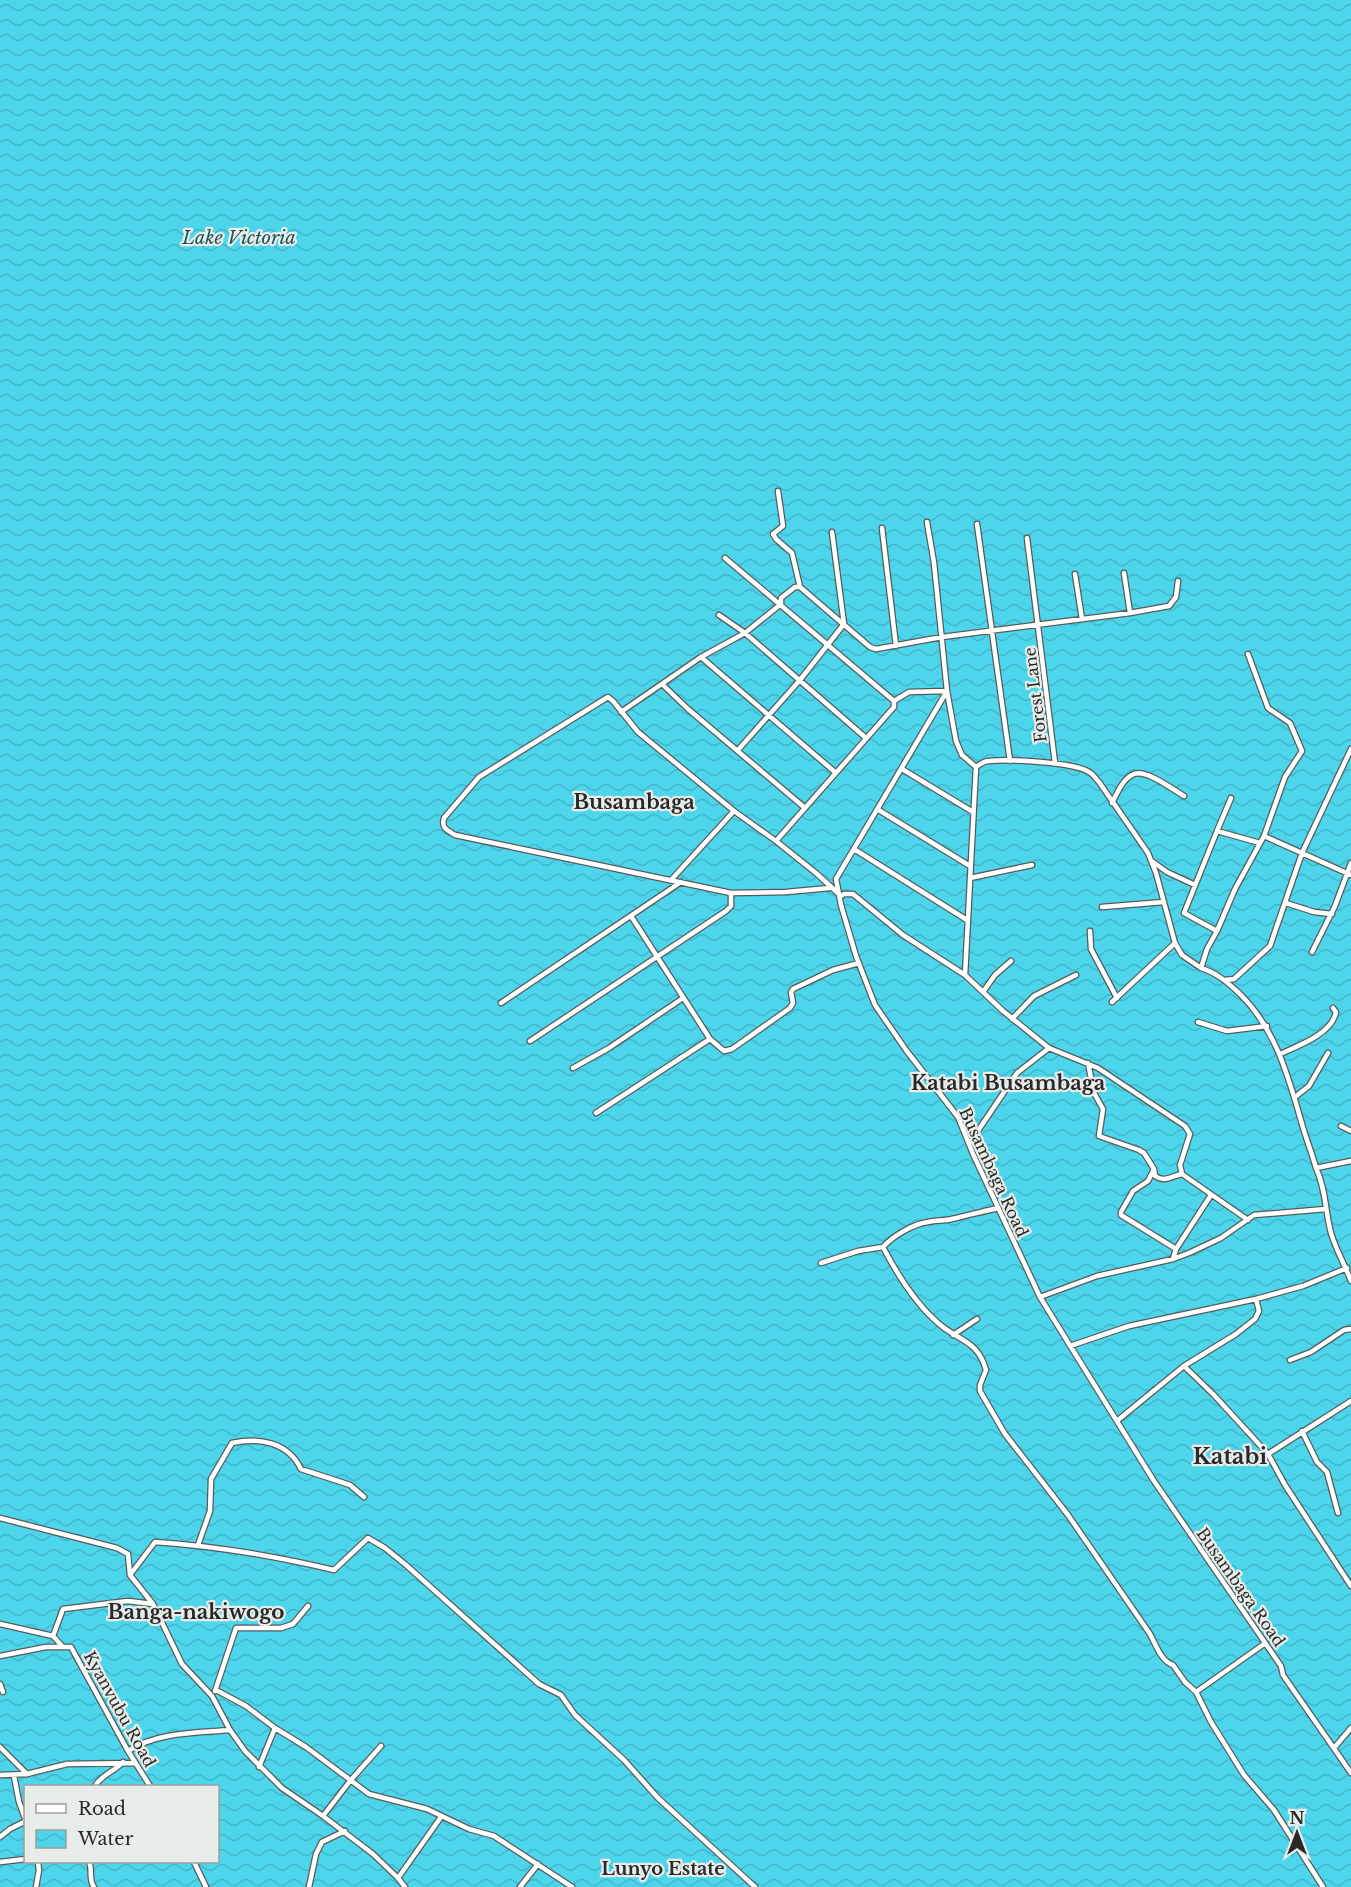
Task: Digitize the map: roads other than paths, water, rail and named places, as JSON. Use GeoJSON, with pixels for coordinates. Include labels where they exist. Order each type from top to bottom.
{"type":"FeatureCollection","features":[{"type":"Feature","properties":{"kind":"street"},"geometry":{"type":"LineString","coordinates":[[778,491],[783,526],[773,534],[792,553],[800,587],[873,649],[1169,606],[1176,597],[1178,581]]}},
{"type":"Feature","properties":{"kind":"street"},"geometry":{"type":"LineString","coordinates":[[927,522],[934,563],[947,691],[959,749],[976,767],[965,975]]}},
{"type":"Feature","properties":{"kind":"street"},"geometry":{"type":"LineString","coordinates":[[977,524],[1010,761]]}},
{"type":"Feature","properties":{"kind":"street"},"geometry":{"type":"LineString","coordinates":[[882,528],[896,646]]}},
{"type":"Feature","properties":{"kind":"street"},"geometry":{"type":"LineString","coordinates":[[738,750],[767,715],[800,681],[844,624],[832,532]]}},
{"type":"Feature","properties":{"kind":"street","name":"Forest Lane"},"geometry":{"type":"LineString","coordinates":[[1027,538],[1055,763]]}},
{"type":"Feature","properties":{"kind":"street"},"geometry":{"type":"LineString","coordinates":[[725,558],[894,702]]}},
{"type":"Feature","properties":{"kind":"street"},"geometry":{"type":"LineString","coordinates":[[1124,573],[1130,613]]}},
{"type":"Feature","properties":{"kind":"street"},"geometry":{"type":"LineString","coordinates":[[1075,574],[1082,619]]}},
{"type":"Feature","properties":{"kind":"street"},"geometry":{"type":"LineString","coordinates":[[781,604],[781,598],[795,587],[800,587]]}},
{"type":"Feature","properties":{"kind":"street"},"geometry":{"type":"LineString","coordinates":[[621,712],[701,657],[745,633],[781,604]]}},
{"type":"Feature","properties":{"kind":"street"},"geometry":{"type":"LineString","coordinates":[[719,615],[745,633],[866,738]]}},
{"type":"Feature","properties":{"kind":"street"},"geometry":{"type":"LineString","coordinates":[[1201,968],[1207,949],[1235,889],[1264,836],[1285,777],[1302,751],[1290,723],[1268,708],[1248,654]]}},
{"type":"Feature","properties":{"kind":"street"},"geometry":{"type":"LineString","coordinates":[[701,657],[836,773]]}},
{"type":"Feature","properties":{"kind":"street"},"geometry":{"type":"LineString","coordinates":[[663,685],[805,808]]}},
{"type":"Feature","properties":{"kind":"street"},"geometry":{"type":"LineString","coordinates":[[776,841],[894,707],[894,702],[909,692],[947,691]]}},
{"type":"Feature","properties":{"kind":"street","name":"Busambaga Road"},"geometry":{"type":"LineString","coordinates":[[947,691],[836,879],[841,905],[859,963],[875,1005],[883,1018],[958,1117],[1040,1297],[1154,1481],[1281,1666],[1283,1675],[1351,1773]]}},
{"type":"Feature","properties":{"kind":"street"},"geometry":{"type":"LineString","coordinates":[[830,888],[731,893],[455,835],[442,823],[450,810],[479,777],[605,698],[611,698],[638,732],[734,811],[816,873],[830,888],[841,896],[853,894],[903,934],[965,975],[1012,1019],[1049,1048],[1088,1064],[1147,1099],[1185,1126],[1190,1134],[1180,1165],[1182,1174],[1248,1220]]}},
{"type":"Feature","properties":{"kind":"street"},"geometry":{"type":"LineString","coordinates":[[1225,980],[1234,979],[1270,946],[1302,853],[1351,749]]}},
{"type":"Feature","properties":{"kind":"street"},"geometry":{"type":"LineString","coordinates":[[976,767],[986,761],[1055,763],[1089,772],[1099,782],[1152,861],[1175,944],[1182,956],[1225,980],[1247,1001],[1267,1026],[1280,1054],[1295,1097],[1322,1181],[1326,1209],[1336,1248],[1351,1281]]}},
{"type":"Feature","properties":{"kind":"street"},"geometry":{"type":"LineString","coordinates":[[902,769],[973,812]]}},
{"type":"Feature","properties":{"kind":"street"},"geometry":{"type":"LineString","coordinates":[[1112,803],[1125,781],[1138,772],[1150,776],[1184,796]]}},
{"type":"Feature","properties":{"kind":"street"},"geometry":{"type":"LineString","coordinates":[[1217,931],[1184,913],[1231,798]]}},
{"type":"Feature","properties":{"kind":"street"},"geometry":{"type":"LineString","coordinates":[[877,809],[970,866]]}},
{"type":"Feature","properties":{"kind":"street"},"geometry":{"type":"LineString","coordinates":[[672,879],[734,811]]}},
{"type":"Feature","properties":{"kind":"street"},"geometry":{"type":"LineString","coordinates":[[1217,831],[1260,843]]}},
{"type":"Feature","properties":{"kind":"street"},"geometry":{"type":"LineString","coordinates":[[1264,836],[1349,875]]}},
{"type":"Feature","properties":{"kind":"street"},"geometry":{"type":"LineString","coordinates":[[854,849],[967,920]]}},
{"type":"Feature","properties":{"kind":"street"},"geometry":{"type":"LineString","coordinates":[[1152,861],[1167,872],[1195,885]]}},
{"type":"Feature","properties":{"kind":"street"},"geometry":{"type":"LineString","coordinates":[[1312,952],[1332,914],[1349,875],[1351,863]]}},
{"type":"Feature","properties":{"kind":"street"},"geometry":{"type":"LineString","coordinates":[[970,878],[1032,865]]}},
{"type":"Feature","properties":{"kind":"street"},"geometry":{"type":"LineString","coordinates":[[501,1003],[681,882]]}},
{"type":"Feature","properties":{"kind":"street"},"geometry":{"type":"LineString","coordinates":[[530,1041],[729,909],[732,900],[731,893]]}},
{"type":"Feature","properties":{"kind":"street"},"geometry":{"type":"LineString","coordinates":[[1102,907],[1164,902]]}},
{"type":"Feature","properties":{"kind":"street"},"geometry":{"type":"LineString","coordinates":[[1286,903],[1314,912],[1332,914]]}},
{"type":"Feature","properties":{"kind":"street"},"geometry":{"type":"LineString","coordinates":[[631,916],[710,1039],[724,1052],[732,1049],[790,1008],[793,1003],[791,992],[793,989],[833,970],[859,963]]}},
{"type":"Feature","properties":{"kind":"street"},"geometry":{"type":"LineString","coordinates":[[1090,931],[1091,949],[1117,998]]}},
{"type":"Feature","properties":{"kind":"street"},"geometry":{"type":"LineString","coordinates":[[1112,1002],[1175,944]]}},
{"type":"Feature","properties":{"kind":"street"},"geometry":{"type":"LineString","coordinates":[[983,992],[995,975],[1011,961]]}},
{"type":"Feature","properties":{"kind":"street"},"geometry":{"type":"LineString","coordinates":[[1012,1019],[1035,996],[1076,975]]}},
{"type":"Feature","properties":{"kind":"street"},"geometry":{"type":"LineString","coordinates":[[573,1068],[609,1048],[682,998]]}},
{"type":"Feature","properties":{"kind":"street"},"geometry":{"type":"LineString","coordinates":[[1280,1054],[1319,1036],[1335,1017],[1336,1012],[1333,1008]]}},
{"type":"Feature","properties":{"kind":"street"},"geometry":{"type":"LineString","coordinates":[[1198,1022],[1227,1031],[1267,1026]]}},
{"type":"Feature","properties":{"kind":"street"},"geometry":{"type":"LineString","coordinates":[[597,1113],[710,1039]]}},
{"type":"Feature","properties":{"kind":"street"},"geometry":{"type":"LineString","coordinates":[[969,1144],[1017,1073],[1049,1048]]}},
{"type":"Feature","properties":{"kind":"street"},"geometry":{"type":"LineString","coordinates":[[1295,1097],[1309,1086],[1328,1053]]}},
{"type":"Feature","properties":{"kind":"street"},"geometry":{"type":"LineString","coordinates":[[1088,1064],[1094,1093],[1103,1109],[1099,1136],[1144,1153],[1154,1169],[1155,1176],[1160,1180],[1167,1180],[1182,1174]]}},
{"type":"Feature","properties":{"kind":"street"},"geometry":{"type":"LineString","coordinates":[[1341,1126],[1351,1131]]}},
{"type":"Feature","properties":{"kind":"street"},"geometry":{"type":"LineString","coordinates":[[1316,1168],[1324,1165],[1346,1164],[1351,1161]]}},
{"type":"Feature","properties":{"kind":"street"},"geometry":{"type":"LineString","coordinates":[[1154,1169],[1148,1181],[1133,1191],[1121,1214],[1176,1249]]}},
{"type":"Feature","properties":{"kind":"street"},"geometry":{"type":"LineString","coordinates":[[1173,1259],[1176,1249],[1211,1195]]}},
{"type":"Feature","properties":{"kind":"street"},"geometry":{"type":"LineString","coordinates":[[821,1263],[858,1251],[883,1247],[901,1234],[927,1222],[998,1208]]}},
{"type":"Feature","properties":{"kind":"street"},"geometry":{"type":"LineString","coordinates":[[1040,1297],[1097,1276],[1173,1259],[1221,1238],[1254,1215],[1326,1209]]}},
{"type":"Feature","properties":{"kind":"street"},"geometry":{"type":"LineString","coordinates":[[883,1247],[925,1310],[953,1335],[972,1344],[981,1356],[986,1370],[980,1391],[1005,1434],[1068,1515],[1112,1577],[1150,1634],[1158,1651],[1196,1692],[1211,1722],[1244,1775],[1274,1810],[1323,1887]]}},
{"type":"Feature","properties":{"kind":"street"},"geometry":{"type":"LineString","coordinates":[[1344,1262],[1351,1259]]}},
{"type":"Feature","properties":{"kind":"street"},"geometry":{"type":"LineString","coordinates":[[1070,1346],[1129,1326],[1256,1299],[1296,1288],[1347,1268]]}},
{"type":"Feature","properties":{"kind":"street"},"geometry":{"type":"LineString","coordinates":[[1118,1420],[1184,1366],[1256,1319],[1258,1311],[1256,1299]]}},
{"type":"Feature","properties":{"kind":"street"},"geometry":{"type":"LineString","coordinates":[[953,1335],[977,1319]]}},
{"type":"Feature","properties":{"kind":"street"},"geometry":{"type":"LineString","coordinates":[[1290,1360],[1311,1352],[1344,1330],[1351,1329]]}},
{"type":"Feature","properties":{"kind":"street"},"geometry":{"type":"LineString","coordinates":[[1184,1366],[1268,1454],[1285,1485],[1351,1586]]}},
{"type":"Feature","properties":{"kind":"street"},"geometry":{"type":"LineString","coordinates":[[1268,1454],[1351,1401]]}},
{"type":"Feature","properties":{"kind":"street"},"geometry":{"type":"LineString","coordinates":[[1302,1431],[1317,1462],[1327,1472],[1338,1513]]}},
{"type":"Feature","properties":{"kind":"street"},"geometry":{"type":"LineString","coordinates":[[198,1545],[210,1511],[211,1479],[232,1443],[250,1439],[276,1445],[296,1458],[301,1469],[350,1485],[364,1497]]}},
{"type":"Feature","properties":{"kind":"street"},"geometry":{"type":"LineString","coordinates":[[0,1518],[123,1550],[128,1554],[130,1575],[153,1604],[183,1664],[212,1696],[245,1751],[282,1788],[345,1832],[398,1878],[405,1887]]}},
{"type":"Feature","properties":{"kind":"street"},"geometry":{"type":"LineString","coordinates":[[130,1575],[154,1542],[198,1545],[276,1556],[334,1570],[368,1538],[385,1548],[539,1683],[561,1695],[578,1719],[624,1760],[658,1798],[755,1887]]}},
{"type":"Feature","properties":{"kind":"street"},"geometry":{"type":"LineString","coordinates":[[0,1624],[53,1636],[63,1609],[128,1601],[153,1604]]}},
{"type":"Feature","properties":{"kind":"street"},"geometry":{"type":"LineString","coordinates":[[212,1696],[236,1628],[282,1629],[293,1624],[308,1606]]}},
{"type":"Feature","properties":{"kind":"street","name":"Kyanvubu Road"},"geometry":{"type":"LineString","coordinates":[[53,1636],[63,1647],[71,1647],[77,1655],[128,1751],[149,1785]]}},
{"type":"Feature","properties":{"kind":"street"},"geometry":{"type":"LineString","coordinates":[[1196,1692],[1264,1644]]}},
{"type":"Feature","properties":{"kind":"street"},"geometry":{"type":"LineString","coordinates":[[0,1656],[46,1647],[63,1647]]}},
{"type":"Feature","properties":{"kind":"street"},"geometry":{"type":"LineString","coordinates":[[0,1684],[3,1692]]}},
{"type":"Feature","properties":{"kind":"street"},"geometry":{"type":"LineString","coordinates":[[216,1690],[246,1706],[369,1794],[413,1805],[494,1836],[572,1887]]}},
{"type":"Feature","properties":{"kind":"street"},"geometry":{"type":"LineString","coordinates":[[260,1767],[275,1728]]}},
{"type":"Feature","properties":{"kind":"street"},"geometry":{"type":"LineString","coordinates":[[1334,1748],[1351,1728]]}},
{"type":"Feature","properties":{"kind":"street"},"geometry":{"type":"LineString","coordinates":[[128,1751],[153,1740],[231,1731]]}},
{"type":"Feature","properties":{"kind":"street"},"geometry":{"type":"LineString","coordinates":[[323,1816],[381,1746]]}},
{"type":"Feature","properties":{"kind":"street"},"geometry":{"type":"LineString","coordinates":[[0,1747],[27,1774]]}},
{"type":"Feature","properties":{"kind":"street"},"geometry":{"type":"LineString","coordinates":[[96,1785],[102,1777],[123,1762]]}},
{"type":"Feature","properties":{"kind":"street"},"geometry":{"type":"LineString","coordinates":[[0,1775],[27,1774],[67,1764],[135,1762]]}},
{"type":"Feature","properties":{"kind":"street"},"geometry":{"type":"LineString","coordinates":[[14,1776],[24,1818]]}},
{"type":"Feature","properties":{"kind":"street"},"geometry":{"type":"LineString","coordinates":[[398,1878],[441,1817]]}},
{"type":"Feature","properties":{"kind":"street"},"geometry":{"type":"LineString","coordinates":[[0,1837],[9,1829],[24,1822]]}},
{"type":"Feature","properties":{"kind":"street"},"geometry":{"type":"LineString","coordinates":[[309,1887],[316,1854],[322,1842],[345,1832]]}},
{"type":"Feature","properties":{"kind":"street"},"geometry":{"type":"LineString","coordinates":[[0,1862],[24,1859]]}},
{"type":"Feature","properties":{"kind":"street"},"geometry":{"type":"LineString","coordinates":[[36,1887],[38,1863]]}},
{"type":"Feature","properties":{"kind":"street"},"geometry":{"type":"LineString","coordinates":[[90,1863],[92,1867],[91,1882],[94,1887]]}},
{"type":"Feature","properties":{"kind":"street"},"geometry":{"type":"LineString","coordinates":[[194,1863],[206,1887]]}},
{"type":"Feature","properties":{"kind":"street"},"geometry":{"type":"LineString","coordinates":[[520,1887],[538,1864]]}},
{"type":"Feature","properties":{"kind":"water","name":"Lake Victoria"},"geometry":{"type":"Polygon","coordinates":[[[0,0],[1351,0],[1351,1887],[0,1887],[0,0]]]}},
{"type":"Feature","properties":{"kind":"district","name":"Busambaga"},"geometry":{"type":"Point","coordinates":[634,802]}},
{"type":"Feature","properties":{"kind":"district","name":"Katabi Busambaga"},"geometry":{"type":"Point","coordinates":[1008,1083]}},
{"type":"Feature","properties":{"kind":"district","name":"Katabi"},"geometry":{"type":"Point","coordinates":[1230,1456]}},
{"type":"Feature","properties":{"kind":"district","name":"Banga-nakiwogo"},"geometry":{"type":"Point","coordinates":[196,1612]}},
{"type":"Feature","properties":{"kind":"district","name":"Lunyo Estate"},"geometry":{"type":"Point","coordinates":[663,1869]}}]}
